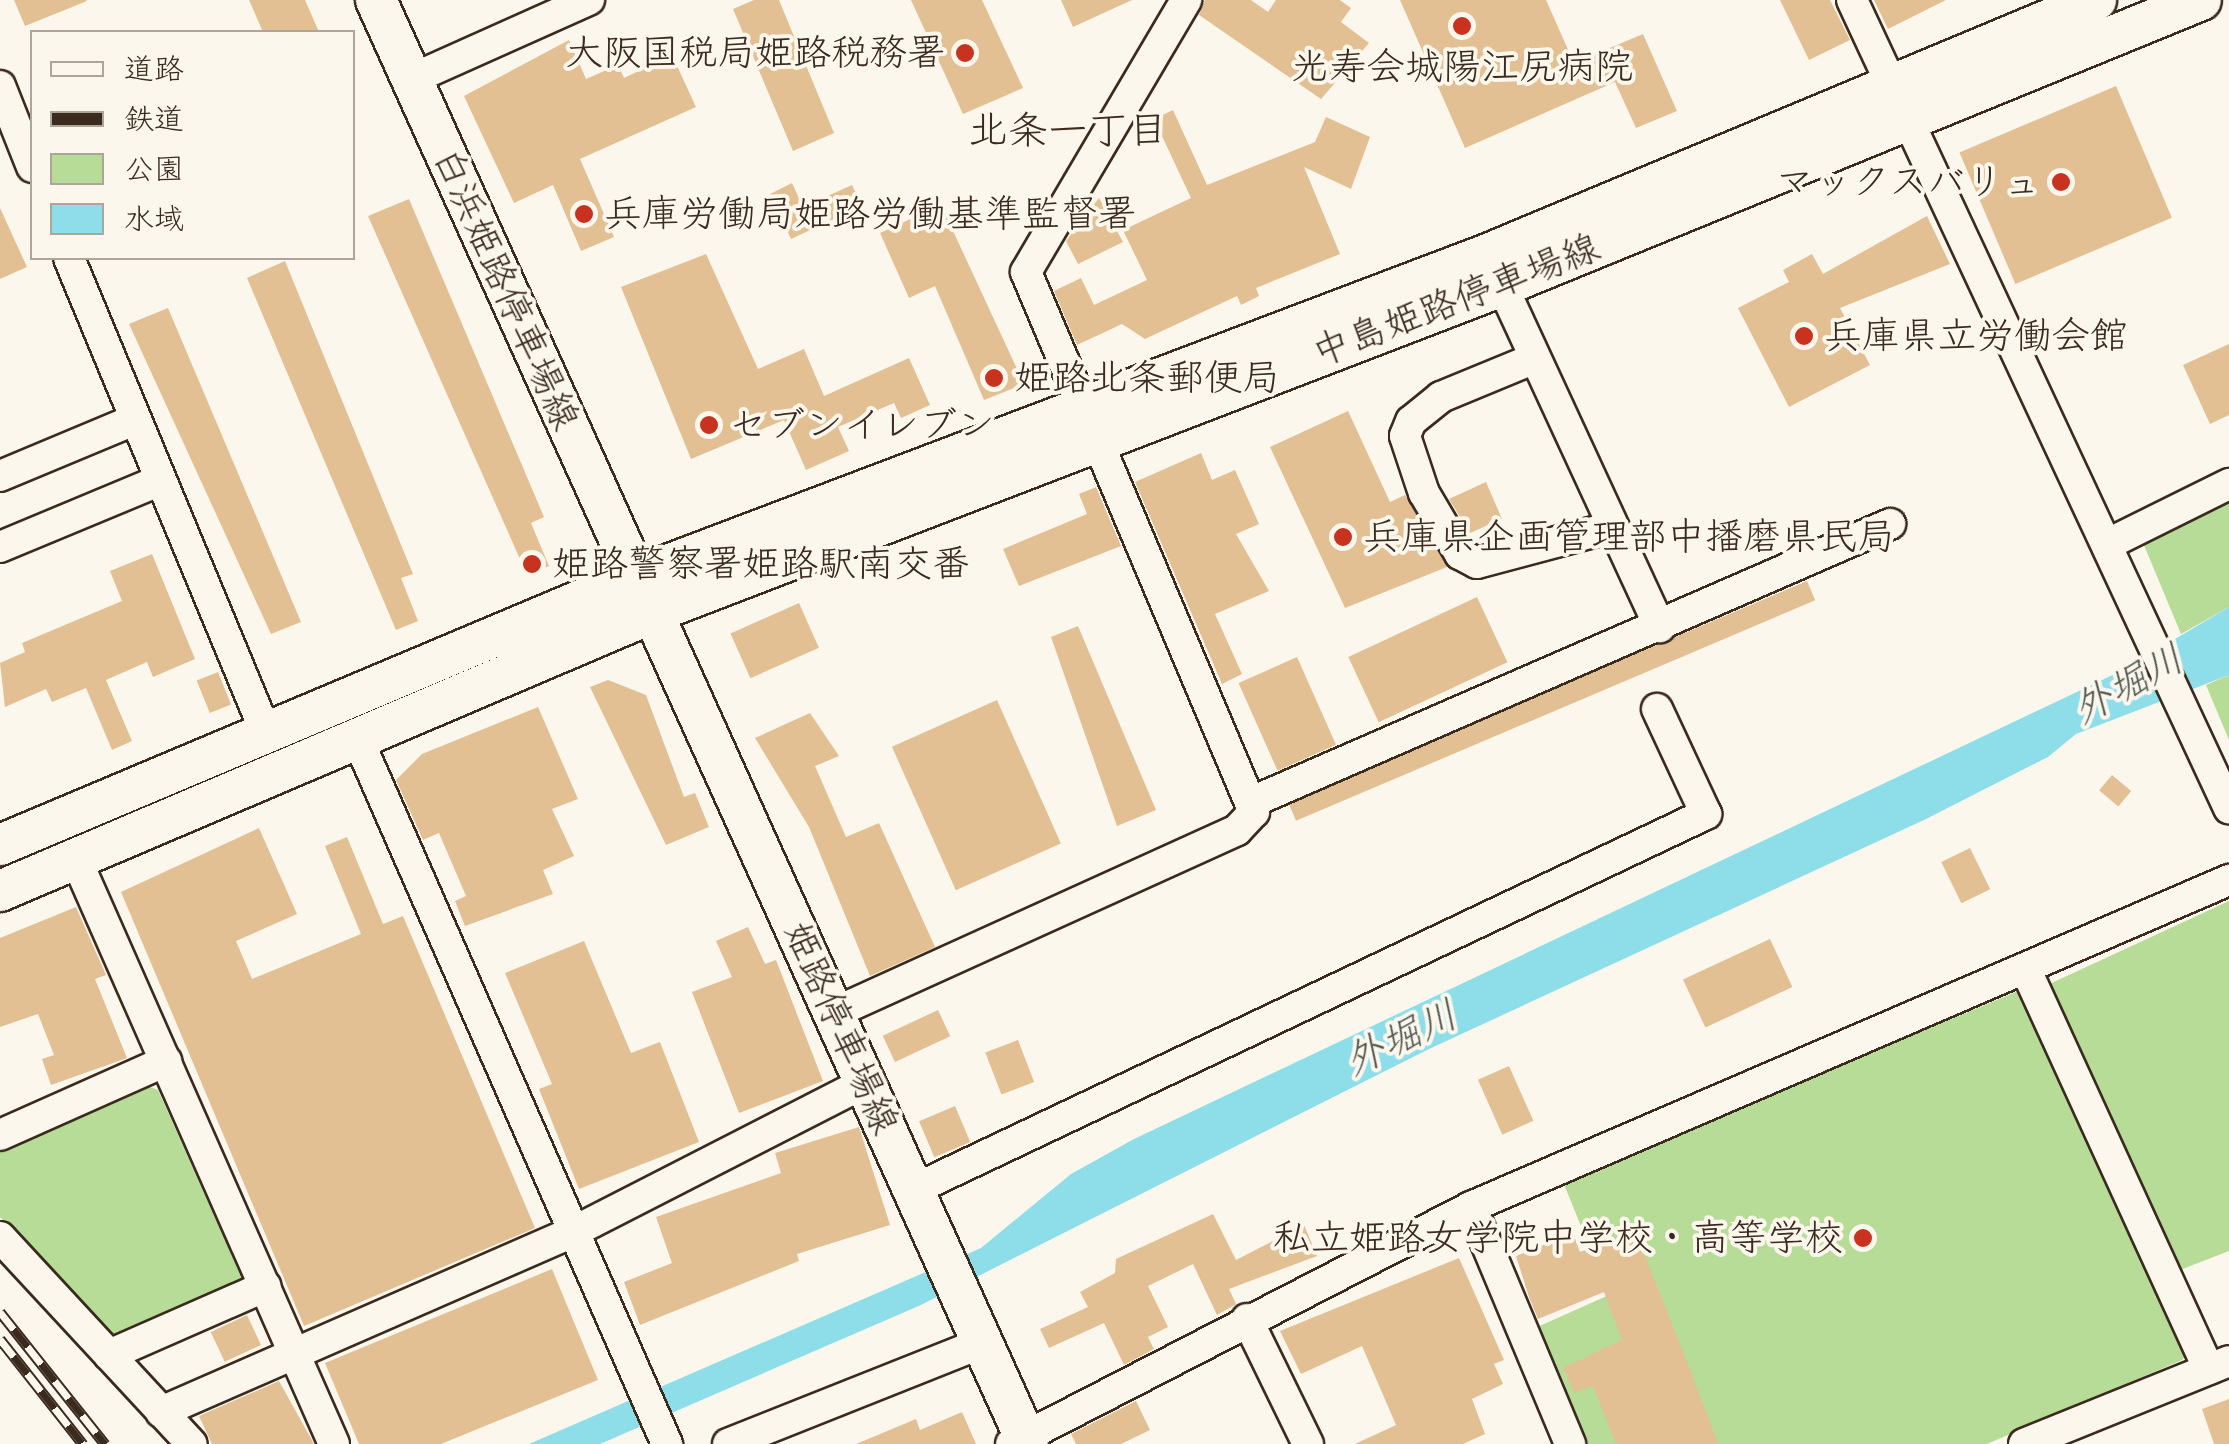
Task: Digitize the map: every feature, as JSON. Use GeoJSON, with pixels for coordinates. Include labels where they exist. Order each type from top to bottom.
{"type":"FeatureCollection","features":[{"type":"Feature","properties":{"kind":"main road","name":"白浜姫路停車場線"},"geometry":{"type":"LineString","coordinates":[[376,0],[644,595]]}},
{"type":"Feature","properties":{"kind":"main road","name":"中島姫路停車場線"},"geometry":{"type":"LineString","coordinates":[[1495,270],[1889,82],[2096,0]]}},
{"type":"Feature","properties":{"kind":"main road","name":"中島姫路停車場線"},"geometry":{"type":"LineString","coordinates":[[644,595],[1086,422],[1906,120],[2202,0]]}},
{"type":"Feature","properties":{"kind":"main road"},"geometry":{"type":"LineString","coordinates":[[3,836],[266,733],[644,595]]}},
{"type":"Feature","properties":{"kind":"main road"},"geometry":{"type":"LineString","coordinates":[[0,891],[359,742],[644,595]]}},
{"type":"Feature","properties":{"kind":"main road","name":"姫路停車場線"},"geometry":{"type":"LineString","coordinates":[[644,595],[984,1342],[1021,1442]]}},
{"type":"Feature","properties":{"kind":"street"},"geometry":{"type":"LineString","coordinates":[[412,79],[589,0]]}},
{"type":"Feature","properties":{"kind":"street"},"geometry":{"type":"LineString","coordinates":[[1186,0],[1026,272],[1086,422],[1254,802]]}},
{"type":"Feature","properties":{"kind":"street"},"geometry":{"type":"LineString","coordinates":[[1852,0],[2110,542],[2229,808]]}},
{"type":"Feature","properties":{"kind":"street"},"geometry":{"type":"LineString","coordinates":[[0,86],[30,162]]}},
{"type":"Feature","properties":{"kind":"street"},"geometry":{"type":"LineString","coordinates":[[70,260],[266,733]]}},
{"type":"Feature","properties":{"kind":"street"},"geometry":{"type":"LineString","coordinates":[[1495,270],[1660,626]]}},
{"type":"Feature","properties":{"kind":"street"},"geometry":{"type":"LineString","coordinates":[[1533,358],[1484,378],[1411,422],[1405,436],[1424,493],[1460,554],[1477,563],[1612,527]]}},
{"type":"Feature","properties":{"kind":"street"},"geometry":{"type":"LineString","coordinates":[[0,476],[134,420]]}},
{"type":"Feature","properties":{"kind":"street"},"geometry":{"type":"LineString","coordinates":[[0,548],[161,480]]}},
{"type":"Feature","properties":{"kind":"street"},"geometry":{"type":"LineString","coordinates":[[2110,542],[2229,484]]}},
{"type":"Feature","properties":{"kind":"street"},"geometry":{"type":"LineString","coordinates":[[836,1012],[1236,830],[1254,802],[1890,524]]}},
{"type":"Feature","properties":{"kind":"street"},"geometry":{"type":"LineString","coordinates":[[914,1190],[1706,814],[1657,709]]}},
{"type":"Feature","properties":{"kind":"street"},"geometry":{"type":"LineString","coordinates":[[359,742],[618,1342],[667,1444]]}},
{"type":"Feature","properties":{"kind":"street"},"geometry":{"type":"LineString","coordinates":[[76,860],[334,1444]]}},
{"type":"Feature","properties":{"kind":"street"},"geometry":{"type":"LineString","coordinates":[[1021,1442],[1247,1320],[1471,1207],[2229,880]]}},
{"type":"Feature","properties":{"kind":"street"},"geometry":{"type":"LineString","coordinates":[[2026,970],[2219,1365],[2040,1441]]}},
{"type":"Feature","properties":{"kind":"street"},"geometry":{"type":"LineString","coordinates":[[0,1135],[166,1062]]}},
{"type":"Feature","properties":{"kind":"street"},"geometry":{"type":"LineString","coordinates":[[161,1412],[571,1233],[866,1082]]}},
{"type":"Feature","properties":{"kind":"street"},"geometry":{"type":"LineString","coordinates":[[1471,1207],[1570,1444]]}},
{"type":"Feature","properties":{"kind":"street"},"geometry":{"type":"LineString","coordinates":[[0,1236],[192,1444]]}},
{"type":"Feature","properties":{"kind":"street"},"geometry":{"type":"LineString","coordinates":[[109,1355],[266,1286]]}},
{"type":"Feature","properties":{"kind":"street"},"geometry":{"type":"LineString","coordinates":[[1247,1320],[1308,1444]]}},
{"type":"Feature","properties":{"kind":"street"},"geometry":{"type":"LineString","coordinates":[[728,1444],[984,1342]]}},
{"type":"Feature","properties":{"kind":"green space"},"geometry":{"type":"Polygon","coordinates":[[[2229,497],[2229,607],[2181,634],[2141,538],[2229,497]]]}},
{"type":"Feature","properties":{"kind":"green space"},"geometry":{"type":"Polygon","coordinates":[[[2229,675],[2229,740],[2206,685],[2229,675]]]}},
{"type":"Feature","properties":{"kind":"green space"},"geometry":{"type":"Polygon","coordinates":[[[2229,901],[2229,1251],[2180,1270],[2045,986],[2229,901]]]}},
{"type":"Feature","properties":{"kind":"green space","name":"私立姫路女学院中学校・高等学校"},"geometry":{"type":"Polygon","coordinates":[[[2018,991],[2029,993],[2190,1350],[2182,1360],[1987,1444],[1587,1444],[1535,1328],[1609,1295],[1563,1182],[2018,991]]]}},
{"type":"Feature","properties":{"kind":"green space"},"geometry":{"type":"Polygon","coordinates":[[[142,1084],[158,1090],[243,1280],[118,1340],[0,1217],[0,1148],[142,1084]]]}},
{"type":"Feature","properties":{"kind":"water","name":"外堀川"},"geometry":{"type":"Polygon","coordinates":[[[2229,607],[2229,675],[2076,734],[2048,757],[1924,820],[1427,1050],[921,1305],[600,1444],[529,1444],[981,1248],[1071,1174],[1134,1139],[2121,671],[2229,607]]]}},
{"type":"Feature","properties":{"kind":"building"},"geometry":{"type":"Polygon","coordinates":[[[14,0],[86,0],[87,1],[25,26],[14,0]]]}},
{"type":"Feature","properties":{"kind":"building"},"geometry":{"type":"Polygon","coordinates":[[[249,0],[305,0],[318,30],[262,30],[249,0]]]}},
{"type":"Feature","properties":{"kind":"building"},"geometry":{"type":"Polygon","coordinates":[[[754,0],[779,0],[834,133],[793,151],[733,9],[754,0]]]}},
{"type":"Feature","properties":{"kind":"building"},"geometry":{"type":"Polygon","coordinates":[[[911,0],[982,0],[1023,88],[963,114],[911,0]]]}},
{"type":"Feature","properties":{"kind":"building"},"geometry":{"type":"Polygon","coordinates":[[[1061,0],[1132,0],[1073,27],[1061,0]]]}},
{"type":"Feature","properties":{"kind":"building"},"geometry":{"type":"Polygon","coordinates":[[[1205,0],[1251,0],[1268,12],[1276,0],[1340,0],[1351,8],[1341,22],[1369,43],[1321,99],[1199,15],[1205,0]]]}},
{"type":"Feature","properties":{"kind":"building"},"geometry":{"type":"Polygon","coordinates":[[[1400,0],[1546,0],[1574,63],[1643,34],[1677,111],[1636,128],[1615,82],[1465,148],[1400,0]]]}},
{"type":"Feature","properties":{"kind":"building"},"geometry":{"type":"Polygon","coordinates":[[[1780,0],[1830,0],[1850,40],[1809,60],[1780,0]]]}},
{"type":"Feature","properties":{"kind":"building"},"geometry":{"type":"Polygon","coordinates":[[[1874,0],[1946,0],[1888,29],[1874,0]]]}},
{"type":"Feature","properties":{"kind":"building"},"geometry":{"type":"Polygon","coordinates":[[[569,40],[586,79],[618,65],[624,78],[672,55],[696,107],[580,159],[614,237],[581,251],[553,185],[514,203],[464,96],[569,40]]]}},
{"type":"Feature","properties":{"kind":"building"},"geometry":{"type":"Polygon","coordinates":[[[2116,86],[2172,218],[2015,284],[1960,152],[2116,86]]]}},
{"type":"Feature","properties":{"kind":"building"},"geometry":{"type":"Polygon","coordinates":[[[1173,110],[1207,185],[1315,142],[1326,117],[1370,137],[1351,189],[1304,167],[1340,254],[1256,288],[1259,296],[1241,305],[1237,296],[1145,339],[1122,324],[1077,345],[1054,291],[1081,278],[1094,305],[1147,280],[1123,230],[1191,198],[1154,119],[1173,110]]]}},
{"type":"Feature","properties":{"kind":"building"},"geometry":{"type":"Polygon","coordinates":[[[792,183],[803,207],[852,185],[862,206],[791,239],[770,194],[792,183]]]}},
{"type":"Feature","properties":{"kind":"building"},"geometry":{"type":"Polygon","coordinates":[[[1099,198],[1123,242],[1078,264],[1066,241],[1099,198]]]}},
{"type":"Feature","properties":{"kind":"building"},"geometry":{"type":"Polygon","coordinates":[[[409,199],[544,517],[531,523],[549,566],[527,575],[368,216],[409,199]]]}},
{"type":"Feature","properties":{"kind":"building"},"geometry":{"type":"Polygon","coordinates":[[[941,205],[1024,384],[984,400],[935,286],[909,298],[880,233],[941,205]]]}},
{"type":"Feature","properties":{"kind":"building"},"geometry":{"type":"Polygon","coordinates":[[[0,208],[27,267],[0,279],[0,208]]]}},
{"type":"Feature","properties":{"kind":"building","name":"兵庫県立労働会館"},"geometry":{"type":"Polygon","coordinates":[[[1927,216],[1950,264],[1840,308],[1870,365],[1789,407],[1738,308],[1789,282],[1783,270],[1812,254],[1823,274],[1927,216]]]}},
{"type":"Feature","properties":{"kind":"building"},"geometry":{"type":"Polygon","coordinates":[[[706,254],[758,369],[804,349],[824,396],[909,358],[930,405],[901,418],[894,403],[838,427],[849,451],[806,470],[784,420],[691,459],[621,287],[706,254]]]}},
{"type":"Feature","properties":{"kind":"building"},"geometry":{"type":"Polygon","coordinates":[[[285,261],[413,574],[401,578],[418,621],[396,630],[247,278],[285,261]]]}},
{"type":"Feature","properties":{"kind":"building"},"geometry":{"type":"Polygon","coordinates":[[[168,308],[301,622],[271,634],[129,324],[168,308]]]}},
{"type":"Feature","properties":{"kind":"building"},"geometry":{"type":"Polygon","coordinates":[[[2229,344],[2229,415],[2210,424],[2183,365],[2229,344]]]}},
{"type":"Feature","properties":{"kind":"building"},"geometry":{"type":"Polygon","coordinates":[[[1348,411],[1390,502],[1405,495],[1447,567],[1345,608],[1270,447],[1348,411]]]}},
{"type":"Feature","properties":{"kind":"building"},"geometry":{"type":"Polygon","coordinates":[[[1201,453],[1212,480],[1235,470],[1259,524],[1236,534],[1269,591],[1215,614],[1242,674],[1222,684],[1135,482],[1201,453]]]}},
{"type":"Feature","properties":{"kind":"building"},"geometry":{"type":"Polygon","coordinates":[[[1486,482],[1502,519],[1470,533],[1449,499],[1486,482]]]}},
{"type":"Feature","properties":{"kind":"building"},"geometry":{"type":"Polygon","coordinates":[[[1096,487],[1121,546],[1019,586],[1003,549],[1087,514],[1079,494],[1096,487]]]}},
{"type":"Feature","properties":{"kind":"building"},"geometry":{"type":"Polygon","coordinates":[[[152,554],[195,659],[153,677],[147,662],[106,680],[132,741],[112,750],[86,688],[52,702],[46,689],[5,707],[0,663],[25,652],[22,643],[122,601],[110,571],[152,554]]]}},
{"type":"Feature","properties":{"kind":"building"},"geometry":{"type":"Polygon","coordinates":[[[1807,581],[1815,600],[1296,821],[1288,801],[1807,581]]]}},
{"type":"Feature","properties":{"kind":"building"},"geometry":{"type":"Polygon","coordinates":[[[1477,597],[1507,662],[1379,722],[1348,657],[1477,597]]]}},
{"type":"Feature","properties":{"kind":"building"},"geometry":{"type":"Polygon","coordinates":[[[799,603],[819,648],[750,678],[730,634],[799,603]]]}},
{"type":"Feature","properties":{"kind":"building"},"geometry":{"type":"Polygon","coordinates":[[[1078,626],[1156,810],[1117,826],[1051,637],[1078,626]]]}},
{"type":"Feature","properties":{"kind":"building"},"geometry":{"type":"Polygon","coordinates":[[[1297,657],[1336,745],[1278,771],[1239,683],[1297,657]]]}},
{"type":"Feature","properties":{"kind":"building"},"geometry":{"type":"Polygon","coordinates":[[[218,672],[231,704],[210,713],[197,681],[218,672]]]}},
{"type":"Feature","properties":{"kind":"building"},"geometry":{"type":"Polygon","coordinates":[[[608,680],[646,695],[684,797],[695,793],[709,827],[666,845],[590,687],[608,680]]]}},
{"type":"Feature","properties":{"kind":"building"},"geometry":{"type":"Polygon","coordinates":[[[997,700],[1061,843],[956,890],[892,747],[997,700]]]}},
{"type":"Feature","properties":{"kind":"building"},"geometry":{"type":"Polygon","coordinates":[[[538,707],[578,799],[552,809],[574,856],[543,870],[553,894],[465,926],[455,901],[466,896],[439,833],[423,840],[396,780],[422,754],[538,707]]]}},
{"type":"Feature","properties":{"kind":"building"},"geometry":{"type":"Polygon","coordinates":[[[810,713],[839,756],[815,766],[846,837],[879,823],[935,947],[870,976],[809,827],[755,738],[810,713]]]}},
{"type":"Feature","properties":{"kind":"building"},"geometry":{"type":"Polygon","coordinates":[[[2112,775],[2131,791],[2118,806],[2099,790],[2112,775]]]}},
{"type":"Feature","properties":{"kind":"building"},"geometry":{"type":"Polygon","coordinates":[[[259,828],[297,914],[236,941],[252,979],[361,934],[325,846],[347,837],[383,924],[403,916],[535,1228],[304,1326],[121,892],[259,828]]]}},
{"type":"Feature","properties":{"kind":"building"},"geometry":{"type":"Polygon","coordinates":[[[1970,848],[1990,889],[1961,903],[1941,862],[1970,848]]]}},
{"type":"Feature","properties":{"kind":"building"},"geometry":{"type":"Polygon","coordinates":[[[76,907],[106,975],[95,979],[127,1058],[51,1085],[42,1059],[54,1055],[38,1014],[0,1027],[0,938],[76,907]]]}},
{"type":"Feature","properties":{"kind":"building"},"geometry":{"type":"Polygon","coordinates":[[[748,927],[765,964],[776,960],[823,1081],[739,1113],[692,992],[732,977],[716,941],[748,927]]]}},
{"type":"Feature","properties":{"kind":"building"},"geometry":{"type":"Polygon","coordinates":[[[1770,939],[1792,987],[1705,1028],[1683,980],[1770,939]]]}},
{"type":"Feature","properties":{"kind":"building"},"geometry":{"type":"Polygon","coordinates":[[[584,941],[631,1053],[660,1042],[699,1142],[579,1189],[539,1089],[552,1084],[505,973],[584,941]]]}},
{"type":"Feature","properties":{"kind":"building"},"geometry":{"type":"Polygon","coordinates":[[[938,1010],[950,1036],[895,1062],[883,1036],[938,1010]]]}},
{"type":"Feature","properties":{"kind":"building"},"geometry":{"type":"Polygon","coordinates":[[[1018,1040],[1034,1082],[1001,1095],[985,1053],[1018,1040]]]}},
{"type":"Feature","properties":{"kind":"building"},"geometry":{"type":"Polygon","coordinates":[[[1509,1066],[1533,1121],[1502,1135],[1478,1080],[1509,1066]]]}},
{"type":"Feature","properties":{"kind":"building"},"geometry":{"type":"Polygon","coordinates":[[[955,1106],[970,1142],[934,1157],[919,1121],[955,1106]]]}},
{"type":"Feature","properties":{"kind":"building"},"geometry":{"type":"Polygon","coordinates":[[[859,1127],[890,1225],[797,1254],[799,1261],[640,1325],[624,1282],[672,1263],[656,1217],[781,1173],[775,1153],[859,1127]]]}},
{"type":"Feature","properties":{"kind":"building"},"geometry":{"type":"Polygon","coordinates":[[[1213,1214],[1236,1260],[1304,1225],[1317,1256],[1229,1289],[1236,1304],[1217,1315],[1193,1264],[1148,1286],[1168,1327],[1148,1337],[1154,1349],[1124,1365],[1104,1323],[1049,1348],[1040,1329],[1088,1307],[1080,1292],[1115,1273],[1116,1259],[1213,1214]]]}},
{"type":"Feature","properties":{"kind":"building"},"geometry":{"type":"Polygon","coordinates":[[[1635,1231],[1718,1444],[1616,1444],[1593,1386],[1575,1393],[1563,1368],[1622,1340],[1604,1292],[1538,1319],[1529,1297],[1516,1256],[1573,1233],[1580,1252],[1635,1231]]]}},
{"type":"Feature","properties":{"kind":"building"},"geometry":{"type":"Polygon","coordinates":[[[1459,1258],[1504,1360],[1494,1364],[1503,1384],[1472,1399],[1485,1434],[1463,1444],[1355,1444],[1396,1425],[1362,1346],[1301,1374],[1280,1331],[1459,1258]]]}},
{"type":"Feature","properties":{"kind":"building"},"geometry":{"type":"Polygon","coordinates":[[[552,1269],[598,1380],[441,1444],[359,1444],[325,1363],[552,1269]]]}},
{"type":"Feature","properties":{"kind":"building"},"geometry":{"type":"Polygon","coordinates":[[[247,1315],[261,1345],[225,1362],[211,1332],[247,1315]]]}},
{"type":"Feature","properties":{"kind":"building"},"geometry":{"type":"Polygon","coordinates":[[[279,1381],[314,1444],[212,1444],[199,1416],[279,1381]]]}},
{"type":"Feature","properties":{"kind":"building"},"geometry":{"type":"Polygon","coordinates":[[[2229,1399],[2229,1444],[2214,1444],[2202,1409],[2229,1399]]]}},
{"type":"Feature","properties":{"kind":"building"},"geometry":{"type":"Polygon","coordinates":[[[1136,1401],[1150,1430],[1121,1444],[1076,1444],[1071,1434],[1136,1401]]]}},
{"type":"Feature","properties":{"kind":"building"},"geometry":{"type":"Polygon","coordinates":[[[962,1412],[976,1444],[856,1444],[916,1419],[920,1430],[962,1412]]]}},
{"type":"Feature","properties":{"kind":"railway"},"geometry":{"type":"LineString","coordinates":[[0,1312],[105,1444]]}},
{"type":"Feature","properties":{"kind":"railway"},"geometry":{"type":"LineString","coordinates":[[0,1339],[83,1444]]}},
{"type":"Feature","properties":{"kind":"place","name":"光寿会城陽江尻病院"},"geometry":{"type":"Point","coordinates":[1462,26]}},
{"type":"Feature","properties":{"kind":"place","name":"大阪国税局姫路税務署"},"geometry":{"type":"Point","coordinates":[965,53]}},
{"type":"Feature","properties":{"kind":"place","name":"マックスバリュ"},"geometry":{"type":"Point","coordinates":[2061,182]}},
{"type":"Feature","properties":{"kind":"place","name":"兵庫労働局姫路労働基準監督署"},"geometry":{"type":"Point","coordinates":[584,214]}},
{"type":"Feature","properties":{"kind":"place","name":"兵庫県立労働会館"},"geometry":{"type":"Point","coordinates":[1804,336]}},
{"type":"Feature","properties":{"kind":"place","name":"姫路北条郵便局"},"geometry":{"type":"Point","coordinates":[994,378]}},
{"type":"Feature","properties":{"kind":"place","name":"セブンイレブン"},"geometry":{"type":"Point","coordinates":[709,425]}},
{"type":"Feature","properties":{"kind":"place","name":"兵庫県企画管理部中播磨県民局"},"geometry":{"type":"Point","coordinates":[1343,537]}},
{"type":"Feature","properties":{"kind":"place","name":"姫路警察署姫路駅南交番"},"geometry":{"type":"Point","coordinates":[532,564]}},
{"type":"Feature","properties":{"kind":"place","name":"私立姫路女学院中学校・高等学校"},"geometry":{"type":"Point","coordinates":[1863,1238]}},
{"type":"Feature","properties":{"kind":"district","name":"北条一丁目"},"geometry":{"type":"Point","coordinates":[1068,130]}}]}
